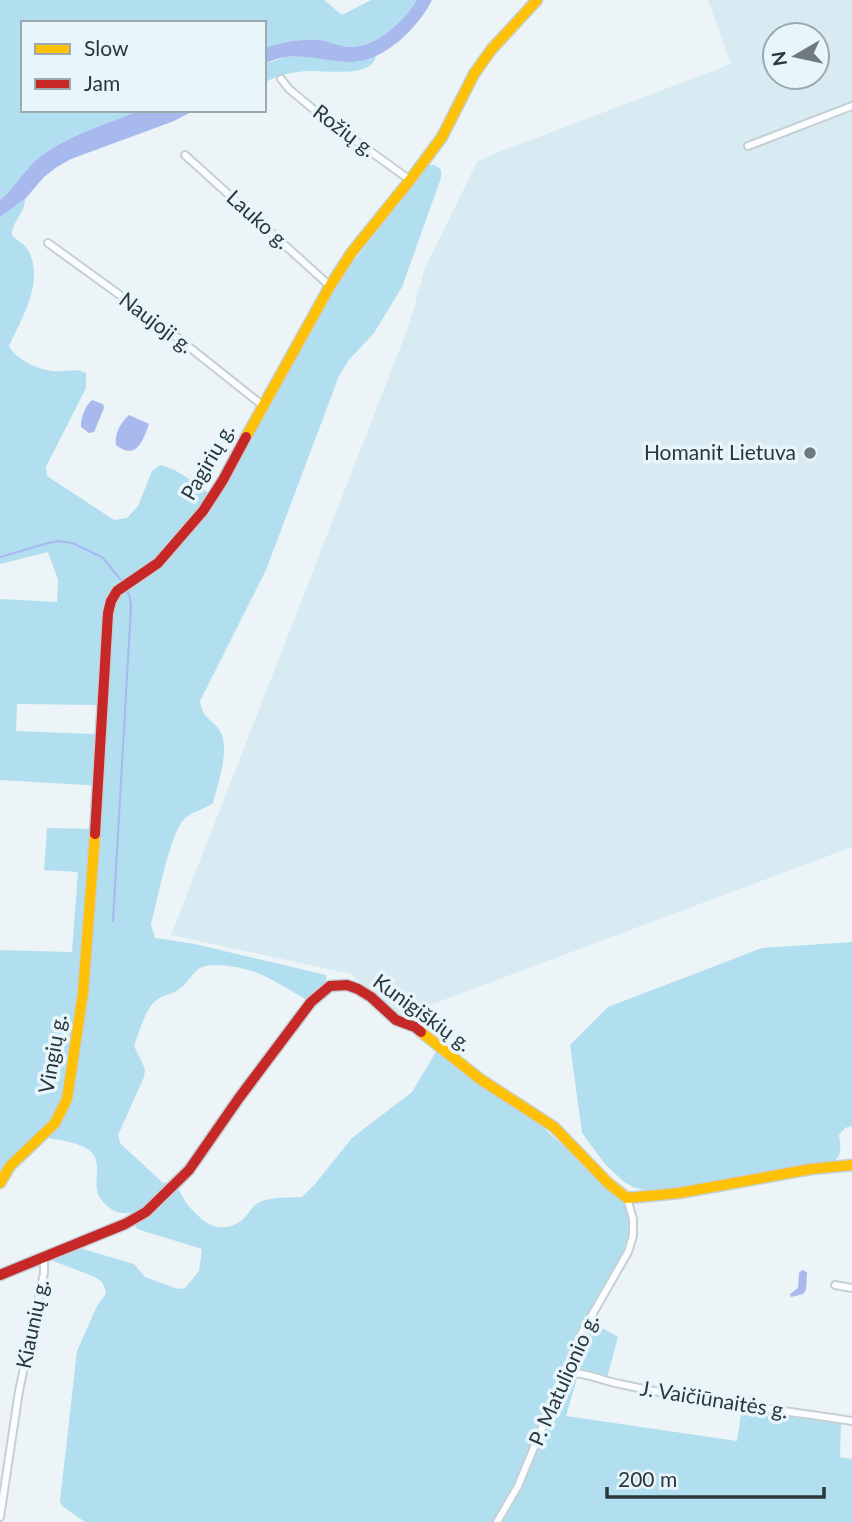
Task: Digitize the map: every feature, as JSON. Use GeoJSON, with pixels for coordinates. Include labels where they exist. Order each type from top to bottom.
{"type":"FeatureCollection","features":[{"type":"Feature","properties":{"kind":"street","name":"Pagirių g."},"geometry":{"type":"LineString","coordinates":[[83,993],[93,873],[108,612],[111,601],[117,591],[158,563],[203,511],[223,480],[330,286],[352,252],[442,137],[474,74],[491,50],[537,0]]}},
{"type":"Feature","properties":{"kind":"street","name":"Rožių g."},"geometry":{"type":"LineString","coordinates":[[281,79],[324,118],[410,180]]}},
{"type":"Feature","properties":{"kind":"street"},"geometry":{"type":"LineString","coordinates":[[748,146],[852,106]]}},
{"type":"Feature","properties":{"kind":"street","name":"Lauko g."},"geometry":{"type":"LineString","coordinates":[[185,155],[330,286]]}},
{"type":"Feature","properties":{"kind":"street","name":"Naujoji g."},"geometry":{"type":"LineString","coordinates":[[48,243],[164,327],[262,405]]}},
{"type":"Feature","properties":{"kind":"street","name":"Kunigiškių g."},"geometry":{"type":"LineString","coordinates":[[0,1275],[125,1224],[146,1212],[189,1170],[311,1003],[330,986],[337,985],[347,985],[371,997],[396,1020],[415,1027],[480,1079],[554,1127],[627,1198]]}},
{"type":"Feature","properties":{"kind":"street","name":"Vingių g."},"geometry":{"type":"LineString","coordinates":[[0,1183],[10,1166],[55,1123],[64,1106],[71,1079],[83,993]]}},
{"type":"Feature","properties":{"kind":"street"},"geometry":{"type":"LineString","coordinates":[[627,1198],[679,1194],[811,1169],[852,1165]]}},
{"type":"Feature","properties":{"kind":"street","name":"P. Matulionio g."},"geometry":{"type":"LineString","coordinates":[[498,1522],[518,1486],[581,1334],[628,1252],[633,1236],[633,1219],[627,1198]]}},
{"type":"Feature","properties":{"kind":"street","name":"Kiaunių g."},"geometry":{"type":"LineString","coordinates":[[0,1517],[19,1391],[44,1273],[44,1256]]}},
{"type":"Feature","properties":{"kind":"street"},"geometry":{"type":"LineString","coordinates":[[835,1285],[852,1288]]}},
{"type":"Feature","properties":{"kind":"street"},"geometry":{"type":"LineString","coordinates":[[563,1376],[576,1372],[570,1357]]}},
{"type":"Feature","properties":{"kind":"street","name":"J. Vaičiūnaitės g."},"geometry":{"type":"LineString","coordinates":[[576,1372],[640,1389],[852,1421]]}},
{"type":"Feature","properties":{"kind":"shaded area"},"geometry":{"type":"Polygon","coordinates":[[[0,0],[324,0],[342,15],[371,0],[417,0],[405,16],[380,38],[351,47],[312,40],[291,41],[266,47],[266,21],[21,21],[21,112],[135,112],[76,136],[41,156],[0,200],[0,0]]]}},
{"type":"Feature","properties":{"kind":"shaded area"},"geometry":{"type":"Polygon","coordinates":[[[708,0],[852,0],[852,847],[398,1017],[351,974],[171,935],[409,325],[425,268],[477,162],[731,64],[708,0]]]}},
{"type":"Feature","properties":{"kind":"shaded area"},"geometry":{"type":"Polygon","coordinates":[[[376,55],[373,63],[358,70],[296,72],[266,82],[266,63],[286,57],[307,56],[359,62],[376,55]]]}},
{"type":"Feature","properties":{"kind":"shaded area"},"geometry":{"type":"Polygon","coordinates":[[[428,165],[435,165],[441,170],[441,178],[402,287],[374,333],[348,361],[339,376],[266,570],[200,701],[204,713],[222,735],[224,754],[220,775],[213,803],[187,816],[179,827],[164,869],[151,925],[155,938],[195,944],[326,975],[325,982],[316,993],[305,999],[258,973],[237,967],[213,965],[200,968],[179,989],[154,1002],[146,1014],[134,1046],[145,1069],[144,1077],[118,1135],[120,1143],[163,1183],[174,1184],[187,1204],[205,1221],[216,1227],[231,1226],[263,1201],[302,1197],[352,1138],[412,1092],[437,1050],[538,1123],[622,1200],[629,1220],[627,1241],[624,1255],[566,1357],[512,1493],[494,1522],[85,1522],[62,1506],[60,1501],[77,1351],[106,1291],[102,1282],[95,1277],[51,1260],[76,1247],[134,1264],[145,1277],[178,1289],[185,1288],[199,1271],[202,1249],[137,1229],[137,1212],[120,1213],[109,1208],[100,1198],[96,1185],[96,1160],[89,1150],[82,1146],[36,1136],[5,1163],[0,1172],[0,950],[72,952],[78,872],[44,870],[47,828],[99,829],[103,786],[0,780],[0,599],[57,602],[58,580],[48,552],[0,564],[0,217],[25,199],[12,235],[25,246],[33,262],[33,287],[9,346],[22,360],[40,368],[86,373],[86,388],[46,467],[47,476],[114,520],[127,518],[138,506],[152,471],[160,465],[183,475],[217,498],[309,332],[350,266],[428,165]],[[17,704],[16,731],[96,734],[98,705],[17,704]]]}},
{"type":"Feature","properties":{"kind":"shaded area"},"geometry":{"type":"Polygon","coordinates":[[[852,942],[852,1126],[845,1128],[839,1135],[840,1150],[837,1159],[677,1191],[656,1192],[635,1188],[624,1182],[605,1164],[582,1133],[570,1045],[608,1007],[762,948],[852,942]]]}},
{"type":"Feature","properties":{"kind":"shaded area"},"geometry":{"type":"Polygon","coordinates":[[[592,1322],[618,1337],[607,1378],[581,1371],[575,1359],[577,1346],[592,1322]]]}},
{"type":"Feature","properties":{"kind":"shaded area"},"geometry":{"type":"Polygon","coordinates":[[[578,1375],[566,1416],[737,1441],[742,1407],[841,1422],[840,1457],[852,1459],[852,1522],[501,1522],[516,1497],[564,1380],[568,1376],[578,1375]]]}},
{"type":"Feature","properties":{"kind":"water"},"geometry":{"type":"Polygon","coordinates":[[[417,0],[432,0],[409,32],[374,57],[349,62],[286,57],[266,63],[266,48],[305,40],[361,46],[380,38],[405,16],[417,0]]]}},
{"type":"Feature","properties":{"kind":"water"},"geometry":{"type":"Polygon","coordinates":[[[135,112],[191,112],[174,121],[71,159],[44,177],[25,199],[0,217],[0,200],[30,167],[41,156],[76,136],[135,112]]]}},
{"type":"Feature","properties":{"kind":"water"},"geometry":{"type":"Polygon","coordinates":[[[92,400],[103,404],[104,408],[94,432],[89,433],[81,427],[81,423],[85,409],[92,400]]]}},
{"type":"Feature","properties":{"kind":"water"},"geometry":{"type":"Polygon","coordinates":[[[129,415],[149,424],[138,447],[129,451],[116,445],[116,437],[123,421],[129,415]]]}},
{"type":"Feature","properties":{"kind":"water"},"geometry":{"type":"Polygon","coordinates":[[[802,1270],[807,1272],[806,1290],[803,1294],[791,1297],[790,1294],[798,1288],[799,1273],[802,1270]]]}},
{"type":"Feature","properties":{"kind":"waterway"},"geometry":{"type":"LineString","coordinates":[[0,557],[58,541],[72,543],[102,557],[121,580]]}},
{"type":"Feature","properties":{"kind":"waterway"},"geometry":{"type":"LineString","coordinates":[[113,921],[131,607],[127,591]]}},
{"type":"Feature","properties":{"kind":"traffic: slow"},"geometry":{"type":"LineString","coordinates":[[246,437],[330,286],[352,252],[442,137],[474,74],[491,50],[537,0]]}},
{"type":"Feature","properties":{"kind":"traffic: slow"},"geometry":{"type":"LineString","coordinates":[[0,1183],[10,1166],[55,1123],[67,1099],[83,993],[95,834]]}},
{"type":"Feature","properties":{"kind":"traffic: slow"},"geometry":{"type":"LineString","coordinates":[[421,1032],[480,1079],[554,1127],[609,1184],[627,1198],[679,1193],[811,1169],[852,1165]]}},
{"type":"Feature","properties":{"kind":"traffic: jam"},"geometry":{"type":"LineString","coordinates":[[95,834],[108,613],[111,601],[117,591],[158,563],[203,511],[246,437]]}},
{"type":"Feature","properties":{"kind":"traffic: jam"},"geometry":{"type":"LineString","coordinates":[[0,1275],[125,1224],[146,1212],[189,1170],[311,1002],[330,986],[347,985],[358,989],[396,1020],[421,1032]]}},
{"type":"Feature","properties":{"kind":"place","name":"Homanit Lietuva"},"geometry":{"type":"Point","coordinates":[810,453]}}]}
